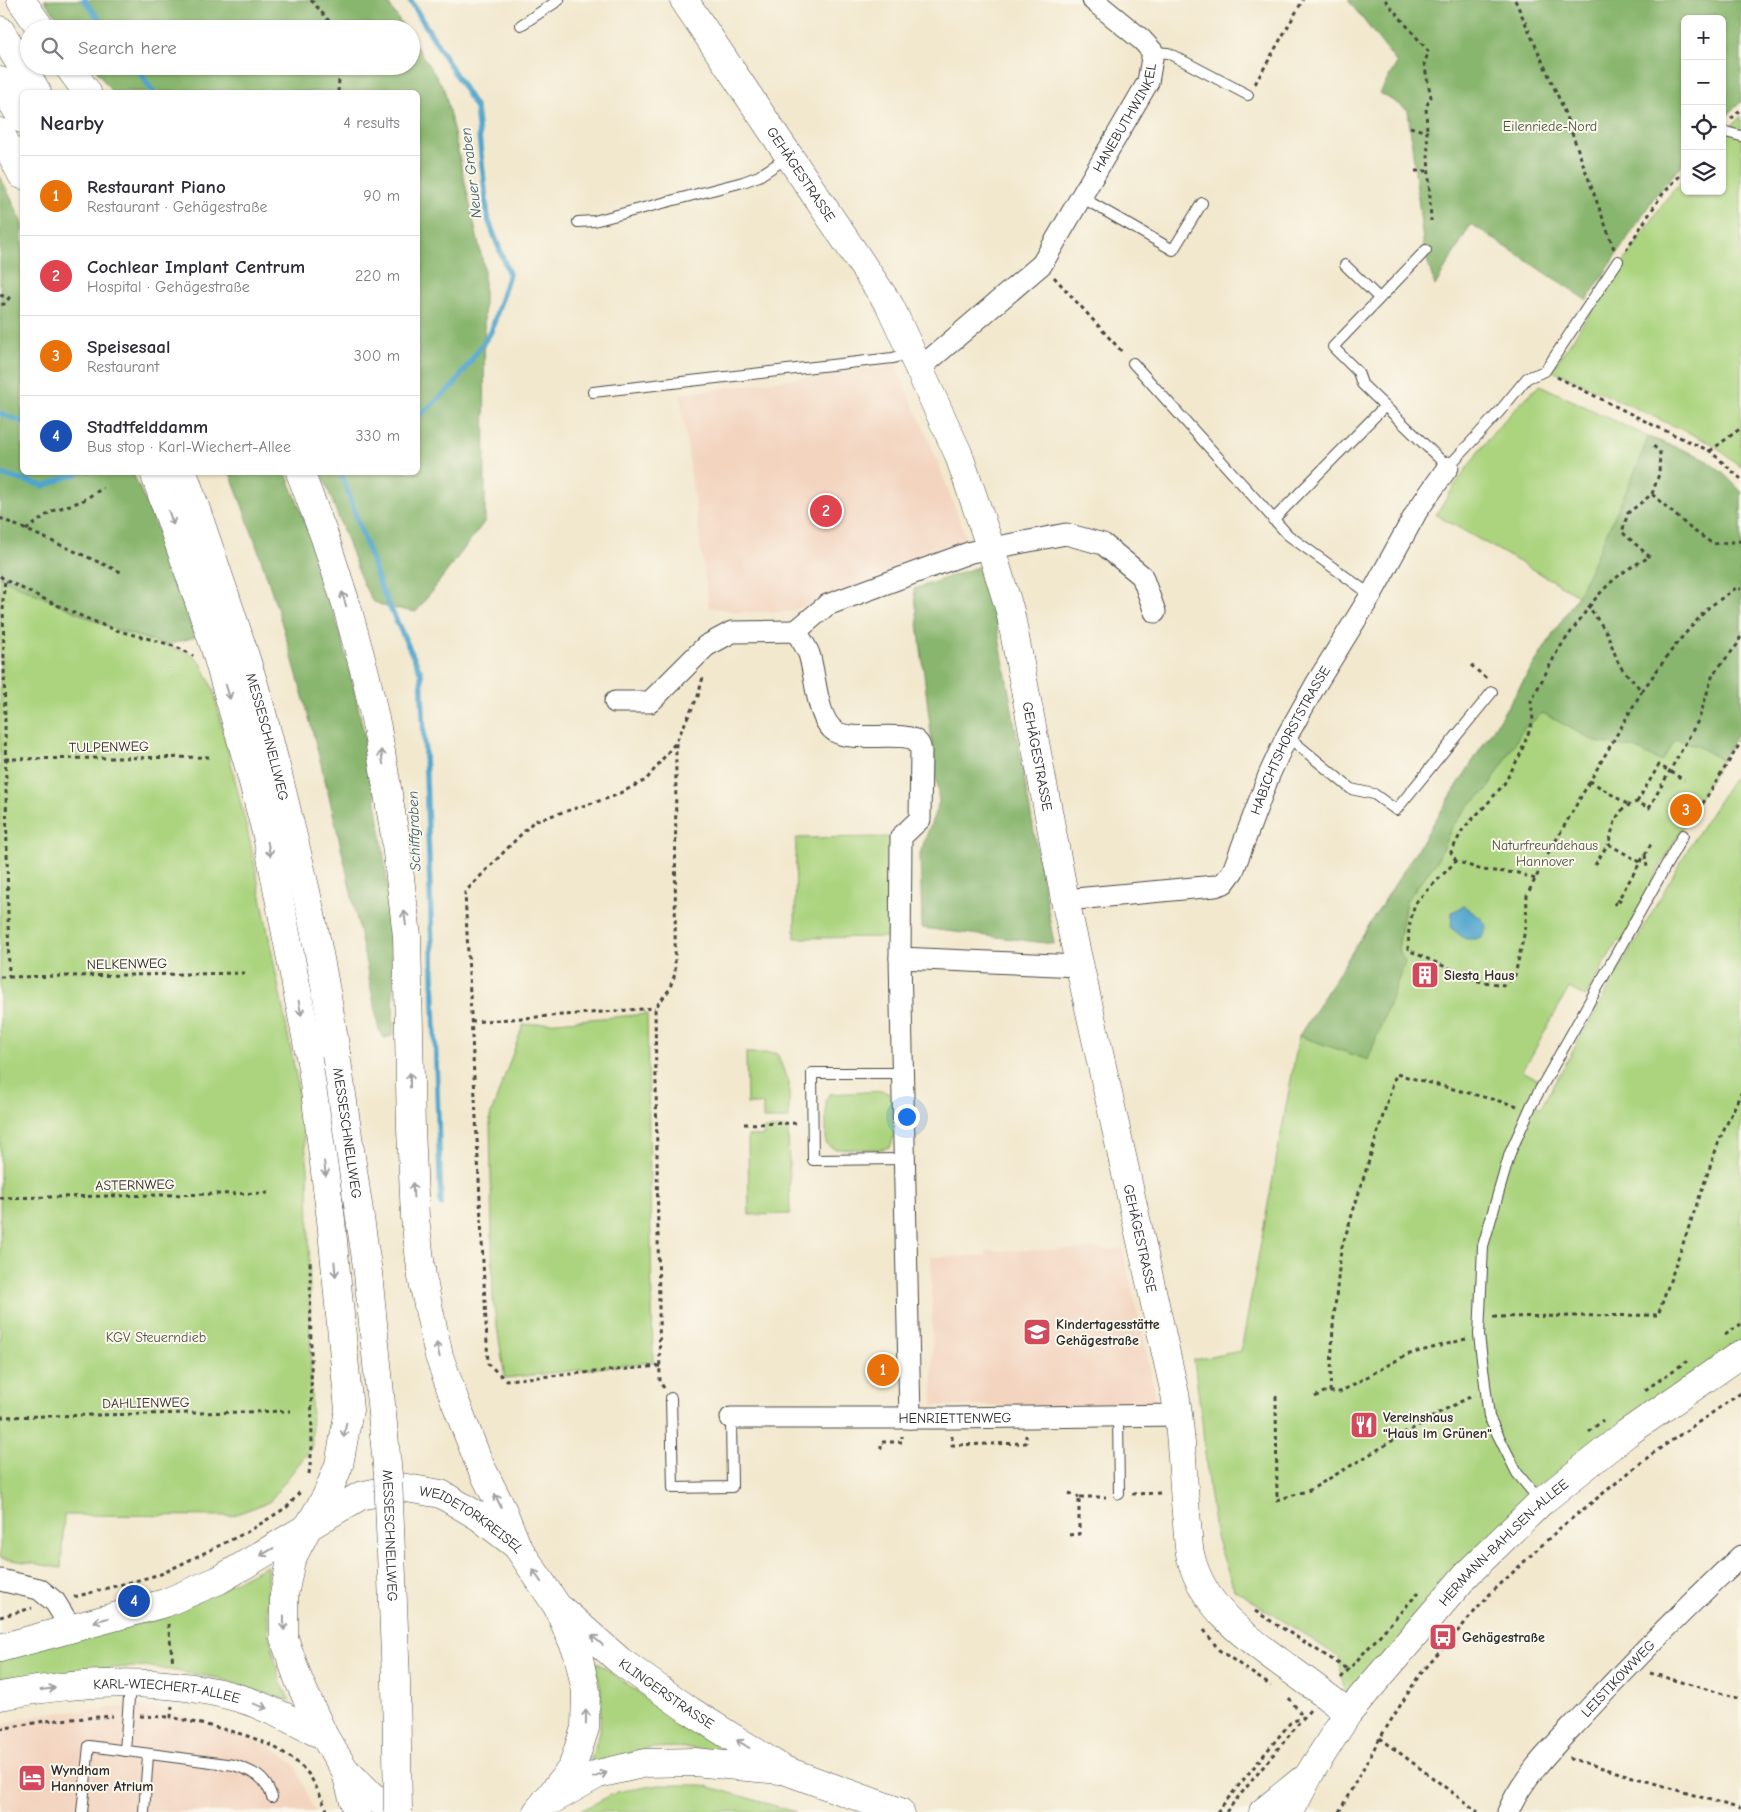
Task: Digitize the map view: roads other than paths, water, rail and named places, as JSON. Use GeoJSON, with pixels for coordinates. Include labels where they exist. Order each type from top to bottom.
{"type":"FeatureCollection","features":[{"type":"Feature","properties":{"kind":"main road"},"geometry":{"type":"LineString","coordinates":[[21,0],[35,20]]}},
{"type":"Feature","properties":{"kind":"main road","name":"GEHÄGESTRASSE"},"geometry":{"type":"LineString","coordinates":[[684,0],[890,306],[958,453],[1010,611],[1064,900],[1179,1415],[1184,1494],[1191,1557],[1208,1596],[1223,1616],[1249,1639],[1325,1694],[1348,1714]]}},
{"type":"Feature","properties":{"kind":"main road"},"geometry":{"type":"LineString","coordinates":[[0,30],[20,64]]}},
{"type":"Feature","properties":{"kind":"main road"},"geometry":{"type":"LineString","coordinates":[[26,75],[35,90]]}},
{"type":"Feature","properties":{"kind":"main road"},"geometry":{"type":"LineString","coordinates":[[74,75],[85,90]]}},
{"type":"Feature","properties":{"kind":"main road"},"geometry":{"type":"LineString","coordinates":[[0,81],[20,116]]}},
{"type":"Feature","properties":{"kind":"main road"},"geometry":{"type":"LineString","coordinates":[[0,132],[20,172]]}},
{"type":"Feature","properties":{"kind":"main road"},"geometry":{"type":"LineString","coordinates":[[155,475],[214,645],[267,836],[312,1067],[331,1220],[349,1410],[339,1465],[326,1498],[308,1526],[291,1560],[284,1595],[284,1638],[299,1681],[324,1736],[345,1770],[372,1796],[397,1812]]}},
{"type":"Feature","properties":{"kind":"main road","name":"MESSESCHNELLWEG"},"geometry":{"type":"LineString","coordinates":[[184,475],[230,607],[256,690],[307,895],[327,990],[368,1273],[388,1476],[396,1682],[397,1812]]}},
{"type":"Feature","properties":{"kind":"main road"},"geometry":{"type":"LineString","coordinates":[[301,475],[325,538],[347,607],[366,677],[377,728],[395,836],[408,936],[411,1129],[415,1218],[422,1277],[439,1356],[479,1463],[503,1511],[516,1546]]}},
{"type":"Feature","properties":{"kind":"main road","name":"HERMANN-BAHLSEN-ALLEE"},"geometry":{"type":"LineString","coordinates":[[1290,1812],[1310,1773],[1348,1714],[1466,1575],[1541,1502],[1626,1433],[1741,1354]]}},
{"type":"Feature","properties":{"kind":"main road","name":"WEIDETORKREISEL"},"geometry":{"type":"LineString","coordinates":[[308,1526],[360,1496],[401,1487],[441,1494],[478,1516],[516,1546],[557,1606],[578,1654],[586,1691],[585,1728],[572,1768],[535,1810]]}},
{"type":"Feature","properties":{"kind":"main road"},"geometry":{"type":"LineString","coordinates":[[0,1648],[165,1603],[219,1580],[308,1526]]}},
{"type":"Feature","properties":{"kind":"main road","name":"KLINGERSTRASSE"},"geometry":{"type":"LineString","coordinates":[[557,1606],[620,1661],[689,1710],[784,1770],[900,1812]]}},
{"type":"Feature","properties":{"kind":"main road","name":"KARL-WIECHERT-ALLEE"},"geometry":{"type":"LineString","coordinates":[[0,1696],[88,1684],[174,1686],[217,1692],[271,1710],[324,1736]]}},
{"type":"Feature","properties":{"kind":"main road","name":"KLINGERSTRASSE"},"geometry":{"type":"LineString","coordinates":[[535,1810],[598,1774],[646,1762],[694,1762],[784,1770]]}},
{"type":"Feature","properties":{"kind":"main road"},"geometry":{"type":"LineString","coordinates":[[345,1770],[357,1812]]}},
{"type":"Feature","properties":{"kind":"main road","name":"HERMANN-BAHLSEN-ALLEE"},"geometry":{"type":"LineString","coordinates":[[1262,1812],[1310,1773]]}},
{"type":"Feature","properties":{"kind":"street","name":"HANEBUTHWINKEL"},"geometry":{"type":"LineString","coordinates":[[916,360],[1042,264],[1148,82],[1153,52],[1142,40],[1093,0]]}},
{"type":"Feature","properties":{"kind":"street","name":"HABICHTSHORSTSTRASSE"},"geometry":{"type":"LineString","coordinates":[[1064,900],[1215,886],[1224,883],[1232,871],[1287,736],[1316,684],[1371,595],[1417,511],[1448,467]]}},
{"type":"Feature","properties":{"kind":"street"},"geometry":{"type":"LineString","coordinates":[[615,702],[650,702],[706,646],[732,632],[796,631],[827,605],[970,552],[1066,534],[1102,544],[1142,576],[1155,612]]}},
{"type":"Feature","properties":{"kind":"street"},"geometry":{"type":"LineString","coordinates":[[796,631],[808,652],[823,717],[829,727],[838,733],[849,736],[903,737],[912,739],[918,743],[921,750],[920,819],[901,837],[900,958],[906,1159],[910,1418]]}},
{"type":"Feature","properties":{"kind":"street"},"geometry":{"type":"LineString","coordinates":[[900,958],[1079,966]]}},
{"type":"Feature","properties":{"kind":"street","name":"HENRIETTENWEG"},"geometry":{"type":"LineString","coordinates":[[731,1418],[1179,1415]]}},
{"type":"Feature","properties":{"kind":"street","name":"LEISTIKOWWEG"},"geometry":{"type":"LineString","coordinates":[[1508,1812],[1524,1784],[1552,1749],[1632,1662],[1741,1556]]}},
{"type":"Feature","properties":{"kind":"street"},"geometry":{"type":"LineString","coordinates":[[0,1580],[39,1589],[55,1602],[71,1628]]}},
{"type":"Feature","properties":{"kind":"lane"},"geometry":{"type":"LineString","coordinates":[[521,25],[558,0]]}},
{"type":"Feature","properties":{"kind":"lane"},"geometry":{"type":"LineString","coordinates":[[1153,52],[1168,53],[1248,96]]}},
{"type":"Feature","properties":{"kind":"lane"},"geometry":{"type":"LineString","coordinates":[[1726,131],[1741,136]]}},
{"type":"Feature","properties":{"kind":"lane"},"geometry":{"type":"LineString","coordinates":[[578,222],[594,221],[743,182],[759,176],[789,156]]}},
{"type":"Feature","properties":{"kind":"lane"},"geometry":{"type":"LineString","coordinates":[[1081,197],[1173,250],[1202,203]]}},
{"type":"Feature","properties":{"kind":"lane"},"geometry":{"type":"LineString","coordinates":[[1426,250],[1333,347],[1358,372],[1362,384],[1448,467]]}},
{"type":"Feature","properties":{"kind":"lane","name":"HABICHTSHORSTSTRASSE"},"geometry":{"type":"LineString","coordinates":[[1448,467],[1499,412],[1527,378],[1545,370],[1618,261]]}},
{"type":"Feature","properties":{"kind":"lane"},"geometry":{"type":"LineString","coordinates":[[1345,265],[1379,298]]}},
{"type":"Feature","properties":{"kind":"lane"},"geometry":{"type":"LineString","coordinates":[[593,392],[894,358],[916,360]]}},
{"type":"Feature","properties":{"kind":"lane"},"geometry":{"type":"LineString","coordinates":[[1133,364],[1288,536],[1371,595]]}},
{"type":"Feature","properties":{"kind":"lane"},"geometry":{"type":"LineString","coordinates":[[1273,520],[1386,406]]}},
{"type":"Feature","properties":{"kind":"lane"},"geometry":{"type":"LineString","coordinates":[[1287,736],[1351,789],[1374,794],[1396,810],[1492,692]]}},
{"type":"Feature","properties":{"kind":"lane"},"geometry":{"type":"LineString","coordinates":[[1541,1502],[1517,1473],[1489,1417],[1479,1335],[1483,1246],[1510,1153],[1530,1109],[1683,835]]}},
{"type":"Feature","properties":{"kind":"lane"},"geometry":{"type":"LineString","coordinates":[[903,1073],[812,1074],[813,1160],[906,1159]]}},
{"type":"Feature","properties":{"kind":"lane"},"geometry":{"type":"LineString","coordinates":[[671,1398],[673,1488],[732,1487],[731,1418]]}},
{"type":"Feature","properties":{"kind":"lane"},"geometry":{"type":"LineString","coordinates":[[1118,1416],[1119,1494]]}},
{"type":"Feature","properties":{"kind":"lane"},"geometry":{"type":"LineString","coordinates":[[125,1751],[130,1684]]}},
{"type":"Feature","properties":{"kind":"lane"},"geometry":{"type":"LineString","coordinates":[[82,1812],[89,1746],[234,1765],[254,1772],[268,1785],[272,1796]]}},
{"type":"Feature","properties":{"kind":"lane"},"geometry":{"type":"LineString","coordinates":[[144,1812],[148,1755]]}},
{"type":"Feature","properties":{"kind":"water"},"geometry":{"type":"Polygon","coordinates":[[[1464,906],[1481,918],[1488,928],[1481,939],[1465,939],[1451,928],[1452,912],[1464,906]]]}},
{"type":"Feature","properties":{"kind":"waterway","name":"Schiffgraben"},"geometry":{"type":"LineString","coordinates":[[84,0],[100,20]]}},
{"type":"Feature","properties":{"kind":"waterway","name":"Neuer Graben"},"geometry":{"type":"LineString","coordinates":[[410,0],[476,108],[488,219],[509,274],[491,332],[454,385],[420,415]]}},
{"type":"Feature","properties":{"kind":"waterway","name":"Schiffgraben"},"geometry":{"type":"LineString","coordinates":[[142,75],[152,90]]}},
{"type":"Feature","properties":{"kind":"waterway"},"geometry":{"type":"LineString","coordinates":[[0,413],[20,421]]}},
{"type":"Feature","properties":{"kind":"waterway"},"geometry":{"type":"LineString","coordinates":[[0,474],[44,486],[73,475]]}},
{"type":"Feature","properties":{"kind":"waterway","name":"Schiffgraben"},"geometry":{"type":"LineString","coordinates":[[342,475],[381,588],[421,673],[441,1204]]}},
{"type":"Feature","properties":{"kind":"place","name":"Cochlear Implant Centrum"},"geometry":{"type":"Point","coordinates":[826,511]}},
{"type":"Feature","properties":{"kind":"place","name":"Speisesaal"},"geometry":{"type":"Point","coordinates":[1686,810]}},
{"type":"Feature","properties":{"kind":"place","name":"Siesta Haus"},"geometry":{"type":"Point","coordinates":[1425,975]}},
{"type":"Feature","properties":{"kind":"place","name":"Kindertagesstätte Gehägestraße"},"geometry":{"type":"Point","coordinates":[1037,1332]}},
{"type":"Feature","properties":{"kind":"place","name":"Restaurant Piano"},"geometry":{"type":"Point","coordinates":[883,1370]}},
{"type":"Feature","properties":{"kind":"place","name":"Vereinshaus \"Haus im Grünen\""},"geometry":{"type":"Point","coordinates":[1364,1425]}},
{"type":"Feature","properties":{"kind":"place","name":"Stadtfelddamm"},"geometry":{"type":"Point","coordinates":[134,1601]}},
{"type":"Feature","properties":{"kind":"place","name":"Gehägestraße"},"geometry":{"type":"Point","coordinates":[1443,1637]}},
{"type":"Feature","properties":{"kind":"place","name":"Wyndham Hannover Atrium"},"geometry":{"type":"Point","coordinates":[32,1778]}},
{"type":"Feature","properties":{"kind":"park label","name":"Eilenriede-Nord"},"geometry":{"type":"Point","coordinates":[1550,126]}},
{"type":"Feature","properties":{"kind":"park label","name":"Naturfreundehaus Hannover"},"geometry":{"type":"Point","coordinates":[1545,854]}},
{"type":"Feature","properties":{"kind":"park label","name":"KGV Steuerndieb"},"geometry":{"type":"Point","coordinates":[156,1337]}}]}
